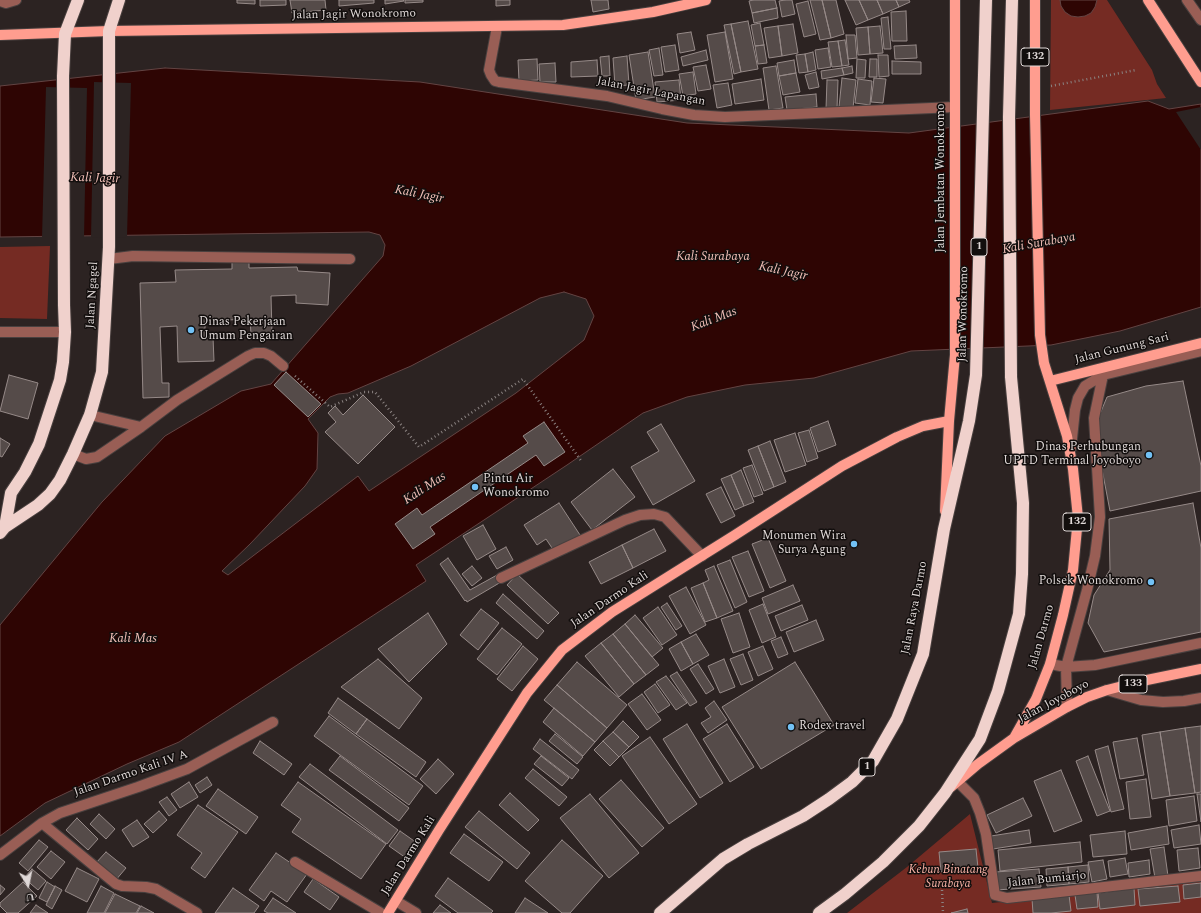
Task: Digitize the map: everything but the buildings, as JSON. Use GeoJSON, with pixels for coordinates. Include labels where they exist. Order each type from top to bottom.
{"type":"FeatureCollection","features":[{"type":"Feature","properties":{"kind":"highway","name":"Jalan Ngagel"},"geometry":{"type":"LineString","coordinates":[[2,530],[11,493],[25,472],[39,444],[60,380],[65,332],[63,76],[65,34],[78,0]]}},
{"type":"Feature","properties":{"kind":"highway","name":"Jalan Ngagel"},"geometry":{"type":"LineString","coordinates":[[2,530],[38,505],[50,494],[60,480],[90,415],[102,372],[109,253],[109,31],[119,0]]}},
{"type":"Feature","properties":{"kind":"highway","name":"Jalan Wonokromo"},"geometry":{"type":"LineString","coordinates":[[944,529],[969,421],[976,375],[986,0]]}},
{"type":"Feature","properties":{"kind":"highway"},"geometry":{"type":"LineString","coordinates":[[819,913],[845,894],[883,862],[919,826],[945,793],[980,739],[998,691],[1019,614],[1022,574],[1023,504],[1011,378],[1009,117],[1012,0]]}},
{"type":"Feature","properties":{"kind":"highway","name":"Jalan Raya Darmo"},"geometry":{"type":"LineString","coordinates":[[660,913],[723,859],[748,844],[803,816],[852,782],[873,761],[897,719],[922,654],[944,529]]}},
{"type":"Feature","properties":{"kind":"main road","name":"Jalan Jagir Wonokromo"},"geometry":{"type":"LineString","coordinates":[[0,35],[65,34],[109,31],[563,26],[653,12],[706,0]]}},
{"type":"Feature","properties":{"kind":"main road","name":"Jalan Jembatan Wonokromo"},"geometry":{"type":"LineString","coordinates":[[955,0],[955,355]]}},
{"type":"Feature","properties":{"kind":"main road","name":"132"},"geometry":{"type":"LineString","coordinates":[[1035,0],[1035,115],[1040,335],[1044,364],[1050,381]]}},
{"type":"Feature","properties":{"kind":"main road"},"geometry":{"type":"LineString","coordinates":[[1148,0],[1201,82]]}},
{"type":"Feature","properties":{"kind":"main road","name":"Jalan Gunung Sari"},"geometry":{"type":"LineString","coordinates":[[1050,381],[1201,342]]}},
{"type":"Feature","properties":{"kind":"main road","name":"Jalan Raya Darmo"},"geometry":{"type":"LineString","coordinates":[[944,529],[949,422],[955,355]]}},
{"type":"Feature","properties":{"kind":"main road","name":"Jalan Darmo"},"geometry":{"type":"LineString","coordinates":[[945,793],[978,764],[1014,738],[1036,699],[1050,664],[1063,616],[1073,570],[1078,518],[1073,469],[1067,436],[1050,381]]}},
{"type":"Feature","properties":{"kind":"main road","name":"Jalan Darmo Kali"},"geometry":{"type":"LineString","coordinates":[[388,913],[439,830],[527,693],[562,650],[612,612],[842,466],[897,437],[923,426],[949,422]]}},
{"type":"Feature","properties":{"kind":"main road","name":"Jalan Joyoboyo"},"geometry":{"type":"LineString","coordinates":[[1014,738],[1087,697],[1108,690],[1201,669]]}},
{"type":"Feature","properties":{"kind":"street"},"geometry":{"type":"LineString","coordinates":[[0,1],[6,3],[16,0]]}},
{"type":"Feature","properties":{"kind":"street"},"geometry":{"type":"LineString","coordinates":[[1187,0],[1201,20]]}},
{"type":"Feature","properties":{"kind":"street","name":"Jalan Jagir Lapangan"},"geometry":{"type":"LineString","coordinates":[[497,26],[489,70],[495,81],[499,82],[607,96],[694,115],[725,117],[954,108]]}},
{"type":"Feature","properties":{"kind":"street"},"geometry":{"type":"LineString","coordinates":[[109,253],[133,256],[350,259]]}},
{"type":"Feature","properties":{"kind":"street"},"geometry":{"type":"LineString","coordinates":[[0,332],[65,332]]}},
{"type":"Feature","properties":{"kind":"street"},"geometry":{"type":"LineString","coordinates":[[1070,453],[1073,420],[1078,398],[1085,386],[1103,375],[1201,351]]}},
{"type":"Feature","properties":{"kind":"street"},"geometry":{"type":"LineString","coordinates":[[73,454],[86,459],[97,457],[141,427],[176,400],[248,356],[256,353],[264,353],[271,356],[283,366]]}},
{"type":"Feature","properties":{"kind":"street"},"geometry":{"type":"LineString","coordinates":[[1067,707],[1066,667],[1087,590],[1100,517],[1094,418],[1103,375]]}},
{"type":"Feature","properties":{"kind":"street"},"geometry":{"type":"LineString","coordinates":[[90,415],[141,427]]}},
{"type":"Feature","properties":{"kind":"street"},"geometry":{"type":"LineString","coordinates":[[500,578],[625,520],[640,515],[654,514],[665,517],[702,556]]}},
{"type":"Feature","properties":{"kind":"street"},"geometry":{"type":"LineString","coordinates":[[1050,664],[1066,667],[1079,667],[1117,661],[1201,643]]}},
{"type":"Feature","properties":{"kind":"street"},"geometry":{"type":"LineString","coordinates":[[1108,690],[1141,700],[1163,702],[1184,701],[1201,698]]}},
{"type":"Feature","properties":{"kind":"street","name":"Jalan Darmo Kali IV A"},"geometry":{"type":"LineString","coordinates":[[0,855],[42,823],[66,810],[146,785],[187,769],[273,722]]}},
{"type":"Feature","properties":{"kind":"street","name":"Jalan Bumiarjo"},"geometry":{"type":"LineString","coordinates":[[958,782],[974,798],[980,813],[986,834],[995,895],[1007,898],[1201,876]]}},
{"type":"Feature","properties":{"kind":"street"},"geometry":{"type":"LineString","coordinates":[[42,823],[116,884],[122,886],[156,889],[197,913]]}},
{"type":"Feature","properties":{"kind":"street"},"geometry":{"type":"LineString","coordinates":[[295,862],[381,913]]}},
{"type":"Feature","properties":{"kind":"street"},"geometry":{"type":"LineString","coordinates":[[396,901],[415,913]]}},
{"type":"Feature","properties":{"kind":"path"},"geometry":{"type":"LineString","coordinates":[[1035,89],[1136,70]]}},
{"type":"Feature","properties":{"kind":"path"},"geometry":{"type":"LineString","coordinates":[[283,366],[330,407],[364,392],[374,392],[419,447],[523,379],[582,462]]}},
{"type":"Feature","properties":{"kind":"path"},"geometry":{"type":"LineString","coordinates":[[942,890],[943,913]]}},
{"type":"Feature","properties":{"kind":"green space"},"geometry":{"type":"Polygon","coordinates":[[[1051,0],[1107,0],[1152,70],[1157,84],[1166,98],[1050,110],[1051,0]]]}},
{"type":"Feature","properties":{"kind":"green space"},"geometry":{"type":"Polygon","coordinates":[[[50,246],[47,319],[0,318],[0,247],[50,246]]]}},
{"type":"Feature","properties":{"kind":"green space","name":"Kebun Binatang Surabaya"},"geometry":{"type":"Polygon","coordinates":[[[970,814],[992,903],[1201,879],[1201,913],[847,913],[907,867],[970,814]]]}},
{"type":"Feature","properties":{"kind":"water"},"geometry":{"type":"Polygon","coordinates":[[[1060,0],[1097,0],[1091,13],[1078,17],[1071,16],[1065,12],[1061,6],[1060,0]]]}},
{"type":"Feature","properties":{"kind":"water","name":"Kali Surabaya"},"geometry":{"type":"Polygon","coordinates":[[[165,68],[420,82],[687,123],[909,133],[1148,101],[1169,109],[1201,104],[1201,307],[1120,331],[1051,345],[911,351],[814,378],[745,385],[687,397],[643,413],[416,565],[426,581],[179,742],[127,764],[45,803],[0,836],[0,625],[102,502],[165,436],[241,391],[271,384],[383,256],[385,245],[380,235],[369,232],[0,237],[0,86],[165,68]],[[564,292],[540,298],[411,366],[348,393],[330,397],[308,419],[318,433],[317,469],[305,486],[222,571],[228,575],[358,476],[369,491],[516,393],[584,340],[594,316],[586,299],[564,292]]]}},
{"type":"Feature","properties":{"kind":"pier"},"geometry":{"type":"Polygon","coordinates":[[[94,82],[131,83],[127,237],[91,238],[94,82]]]}},
{"type":"Feature","properties":{"kind":"pier"},"geometry":{"type":"Polygon","coordinates":[[[46,87],[87,88],[84,238],[42,238],[46,87]]]}},
{"type":"Feature","properties":{"kind":"pier"},"geometry":{"type":"Polygon","coordinates":[[[1201,107],[1201,150],[1176,112],[1201,107]]]}},
{"type":"Feature","properties":{"kind":"place","name":"Dinas Pekerjaan Umum Pengairan"},"geometry":{"type":"Point","coordinates":[191,330]}},
{"type":"Feature","properties":{"kind":"place","name":"Dinas Perhubungan UPTD Terminal Joyoboyo"},"geometry":{"type":"Point","coordinates":[1149,455]}},
{"type":"Feature","properties":{"kind":"place","name":"Pintu Air Wonokromo"},"geometry":{"type":"Point","coordinates":[475,487]}},
{"type":"Feature","properties":{"kind":"place","name":"Monumen Wira Surya Agung"},"geometry":{"type":"Point","coordinates":[854,544]}},
{"type":"Feature","properties":{"kind":"place","name":"Polsek Wonokromo"},"geometry":{"type":"Point","coordinates":[1151,582]}},
{"type":"Feature","properties":{"kind":"place","name":"Rodex travel"},"geometry":{"type":"Point","coordinates":[791,727]}},
{"type":"Feature","properties":{"kind":"water label","name":"Kali Jagir"},"geometry":{"type":"Point","coordinates":[95,179]}},
{"type":"Feature","properties":{"kind":"water label","name":"Kali Jagir"},"geometry":{"type":"Point","coordinates":[419,195]}},
{"type":"Feature","properties":{"kind":"water label","name":"Kali Jagir"},"geometry":{"type":"Point","coordinates":[783,272]}},
{"type":"Feature","properties":{"kind":"water label","name":"Kali Mas"},"geometry":{"type":"Point","coordinates":[714,320]}},
{"type":"Feature","properties":{"kind":"water label","name":"Kali Mas"},"geometry":{"type":"Point","coordinates":[425,489]}},
{"type":"Feature","properties":{"kind":"water label","name":"Kali Mas"},"geometry":{"type":"Point","coordinates":[133,639]}}]}
